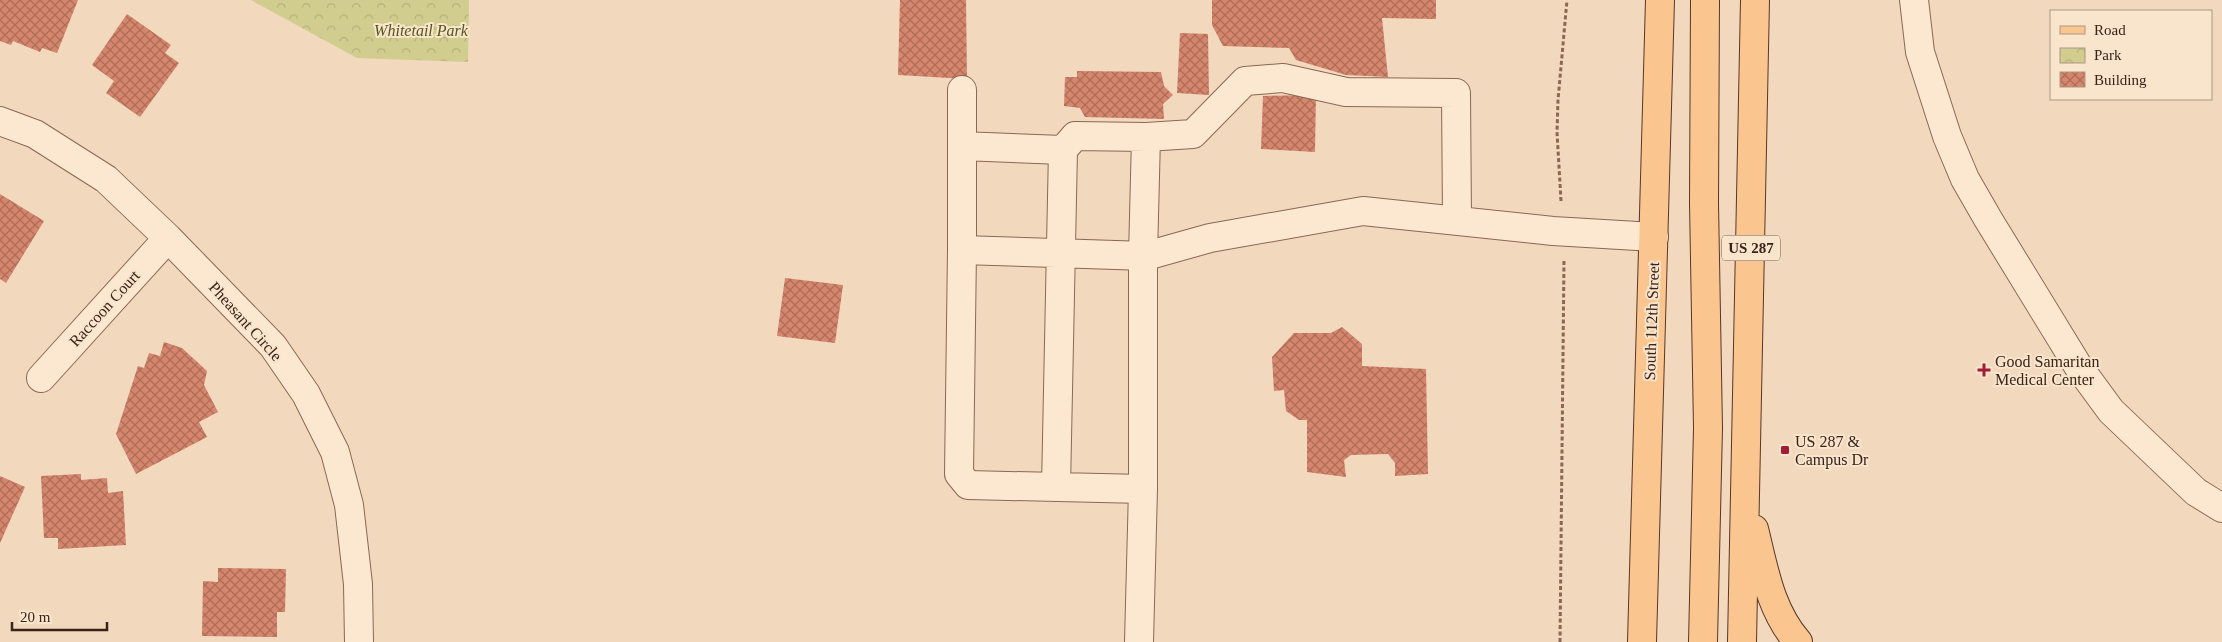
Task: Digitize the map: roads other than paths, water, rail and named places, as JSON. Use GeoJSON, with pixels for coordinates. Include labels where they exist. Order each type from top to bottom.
{"type":"FeatureCollection","features":[{"type":"Feature","properties":{"kind":"main road","name":"South 112th Street"},"geometry":{"type":"LineString","coordinates":[[1642,642],[1660,0]]}},
{"type":"Feature","properties":{"kind":"main road"},"geometry":{"type":"LineString","coordinates":[[1703,642],[1708,428],[1704,203],[1705,0]]}},
{"type":"Feature","properties":{"kind":"main road","name":"US 287"},"geometry":{"type":"LineString","coordinates":[[1742,642],[1755,0]]}},
{"type":"Feature","properties":{"kind":"main road"},"geometry":{"type":"LineString","coordinates":[[1745,495],[1777,612],[1784,626],[1798,642]]}},
{"type":"Feature","properties":{"kind":"street"},"geometry":{"type":"LineString","coordinates":[[1914,0],[1920,52],[1947,136],[1965,179],[1988,219],[2078,366],[2111,411],[2196,492],[2222,508]]}},
{"type":"Feature","properties":{"kind":"street"},"geometry":{"type":"LineString","coordinates":[[1056,487],[1064,150],[1075,136],[1146,137],[1193,134],[1245,81],[1282,78],[1346,92],[1456,93],[1457,220]]}},
{"type":"Feature","properties":{"kind":"street"},"geometry":{"type":"LineString","coordinates":[[962,90],[959,474],[968,485],[1143,489]]}},
{"type":"Feature","properties":{"kind":"street","name":"Pheasant Circle"},"geometry":{"type":"LineString","coordinates":[[0,121],[35,134],[106,179],[168,238],[273,346],[306,394],[335,452],[349,505],[358,584],[359,642]]}},
{"type":"Feature","properties":{"kind":"street"},"geometry":{"type":"LineString","coordinates":[[1138,642],[1143,489],[1143,256],[1146,137]]}},
{"type":"Feature","properties":{"kind":"street"},"geometry":{"type":"LineString","coordinates":[[962,146],[1064,150]]}},
{"type":"Feature","properties":{"kind":"street"},"geometry":{"type":"LineString","coordinates":[[962,250],[1143,256],[1210,238],[1363,211],[1553,231],[1654,237]]}},
{"type":"Feature","properties":{"kind":"street","name":"Raccoon Court"},"geometry":{"type":"LineString","coordinates":[[41,378],[168,238]]}},
{"type":"Feature","properties":{"kind":"place","name":"Good Samaritan Medical Center"},"geometry":{"type":"Point","coordinates":[1984,370]}},
{"type":"Feature","properties":{"kind":"place","name":"US 287 & Campus Dr"},"geometry":{"type":"Point","coordinates":[1785,450]}},
{"type":"Feature","properties":{"kind":"park label","name":"Whitetail Park"},"geometry":{"type":"Point","coordinates":[421,30]}}]}
